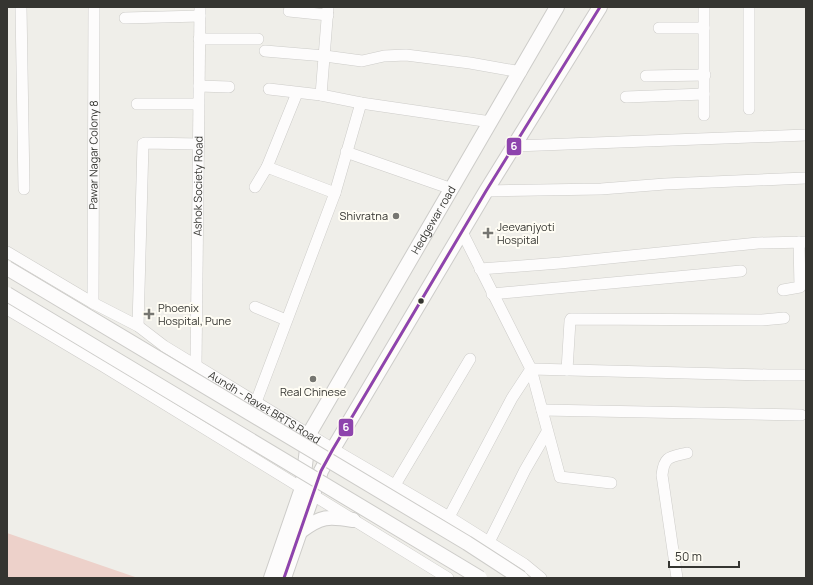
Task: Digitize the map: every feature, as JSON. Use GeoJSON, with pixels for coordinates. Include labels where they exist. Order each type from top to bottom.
{"type":"FeatureCollection","features":[{"type":"Feature","properties":{"kind":"main road","name":"Hedgewar road"},"geometry":{"type":"LineString","coordinates":[[309,434],[521,72],[557,7]]}},
{"type":"Feature","properties":{"kind":"main road"},"geometry":{"type":"LineString","coordinates":[[271,578],[307,492],[321,471],[486,191],[600,7]]}},
{"type":"Feature","properties":{"kind":"main road"},"geometry":{"type":"LineString","coordinates":[[7,268],[467,543],[521,578]]}},
{"type":"Feature","properties":{"kind":"main road"},"geometry":{"type":"LineString","coordinates":[[7,294],[480,578]]}},
{"type":"Feature","properties":{"kind":"main road"},"geometry":{"type":"LineString","coordinates":[[284,578],[301,530],[307,492],[309,434]]}},
{"type":"Feature","properties":{"kind":"main road"},"geometry":{"type":"LineString","coordinates":[[301,530],[312,522],[323,518],[333,517],[353,520]]}},
{"type":"Feature","properties":{"kind":"street"},"geometry":{"type":"LineString","coordinates":[[21,7],[24,189]]}},
{"type":"Feature","properties":{"kind":"street","name":"Pawar Nagar Colony 8"},"geometry":{"type":"LineString","coordinates":[[93,304],[94,7]]}},
{"type":"Feature","properties":{"kind":"street"},"geometry":{"type":"LineString","coordinates":[[704,7],[704,115]]}},
{"type":"Feature","properties":{"kind":"street"},"geometry":{"type":"LineString","coordinates":[[749,7],[749,109]]}},
{"type":"Feature","properties":{"kind":"street"},"geometry":{"type":"LineString","coordinates":[[125,18],[200,11]]}},
{"type":"Feature","properties":{"kind":"street","name":"Ashok Society Road"},"geometry":{"type":"LineString","coordinates":[[196,365],[200,11]]}},
{"type":"Feature","properties":{"kind":"street"},"geometry":{"type":"LineString","coordinates":[[289,11],[328,11],[321,95]]}},
{"type":"Feature","properties":{"kind":"street"},"geometry":{"type":"LineString","coordinates":[[659,28],[704,28]]}},
{"type":"Feature","properties":{"kind":"street"},"geometry":{"type":"LineString","coordinates":[[199,39],[258,39]]}},
{"type":"Feature","properties":{"kind":"street"},"geometry":{"type":"LineString","coordinates":[[264,51],[325,56],[362,61],[384,56],[406,55],[470,63],[521,72]]}},
{"type":"Feature","properties":{"kind":"street"},"geometry":{"type":"LineString","coordinates":[[646,76],[705,75]]}},
{"type":"Feature","properties":{"kind":"street"},"geometry":{"type":"LineString","coordinates":[[199,86],[229,87]]}},
{"type":"Feature","properties":{"kind":"street"},"geometry":{"type":"LineString","coordinates":[[269,89],[321,95],[361,103],[491,122]]}},
{"type":"Feature","properties":{"kind":"street"},"geometry":{"type":"LineString","coordinates":[[255,187],[267,167],[297,93]]}},
{"type":"Feature","properties":{"kind":"street"},"geometry":{"type":"LineString","coordinates":[[626,98],[704,94]]}},
{"type":"Feature","properties":{"kind":"street"},"geometry":{"type":"LineString","coordinates":[[256,402],[334,193],[361,103]]}},
{"type":"Feature","properties":{"kind":"street"},"geometry":{"type":"LineString","coordinates":[[138,104],[198,104]]}},
{"type":"Feature","properties":{"kind":"street"},"geometry":{"type":"LineString","coordinates":[[515,146],[806,135]]}},
{"type":"Feature","properties":{"kind":"street"},"geometry":{"type":"LineString","coordinates":[[138,326],[143,144],[199,144]]}},
{"type":"Feature","properties":{"kind":"street"},"geometry":{"type":"LineString","coordinates":[[346,152],[452,189]]}},
{"type":"Feature","properties":{"kind":"street"},"geometry":{"type":"LineString","coordinates":[[267,167],[334,193]]}},
{"type":"Feature","properties":{"kind":"street"},"geometry":{"type":"LineString","coordinates":[[486,191],[601,189],[665,184],[806,178]]}},
{"type":"Feature","properties":{"kind":"street"},"geometry":{"type":"LineString","coordinates":[[462,232],[531,369],[560,477],[610,483]]}},
{"type":"Feature","properties":{"kind":"street"},"geometry":{"type":"LineString","coordinates":[[480,269],[560,263],[758,243],[803,242],[800,287],[783,290]]}},
{"type":"Feature","properties":{"kind":"street","name":"Aundh - Ravet BRTS Road"},"geometry":{"type":"LineString","coordinates":[[7,252],[93,304],[138,326],[164,346],[333,449],[450,517],[524,564],[541,578]]}},
{"type":"Feature","properties":{"kind":"street"},"geometry":{"type":"LineString","coordinates":[[492,294],[741,271]]}},
{"type":"Feature","properties":{"kind":"street"},"geometry":{"type":"LineString","coordinates":[[255,307],[286,320]]}},
{"type":"Feature","properties":{"kind":"street"},"geometry":{"type":"LineString","coordinates":[[7,308],[448,578]]}},
{"type":"Feature","properties":{"kind":"street"},"geometry":{"type":"LineString","coordinates":[[567,370],[570,321],[574,318],[762,320],[784,318]]}},
{"type":"Feature","properties":{"kind":"street"},"geometry":{"type":"LineString","coordinates":[[395,485],[470,359]]}},
{"type":"Feature","properties":{"kind":"street"},"geometry":{"type":"LineString","coordinates":[[531,369],[768,376],[806,375]]}},
{"type":"Feature","properties":{"kind":"street"},"geometry":{"type":"LineString","coordinates":[[450,517],[512,398],[531,369]]}},
{"type":"Feature","properties":{"kind":"street"},"geometry":{"type":"LineString","coordinates":[[542,410],[801,415]]}},
{"type":"Feature","properties":{"kind":"street"},"geometry":{"type":"LineString","coordinates":[[489,542],[525,470],[547,432]]}},
{"type":"Feature","properties":{"kind":"street"},"geometry":{"type":"LineString","coordinates":[[677,578],[662,475],[663,464],[671,456],[687,453]]}},
{"type":"Feature","properties":{"kind":"shaded area"},"geometry":{"type":"Polygon","coordinates":[[[7,533],[138,578],[7,578],[7,533]]]}},
{"type":"Feature","properties":{"kind":"transit line","name":"6"},"geometry":{"type":"LineString","coordinates":[[284,578],[321,471],[333,449],[486,191],[600,7]]}},
{"type":"Feature","properties":{"kind":"place","name":"Shivratna"},"geometry":{"type":"Point","coordinates":[396,216]}},
{"type":"Feature","properties":{"kind":"place","name":"Jeevanjyoti Hospital"},"geometry":{"type":"Point","coordinates":[488,233]}},
{"type":"Feature","properties":{"kind":"place","name":"Phoenix Hospital, Pune"},"geometry":{"type":"Point","coordinates":[149,314]}},
{"type":"Feature","properties":{"kind":"place","name":"Real Chinese"},"geometry":{"type":"Point","coordinates":[313,379]}}]}
